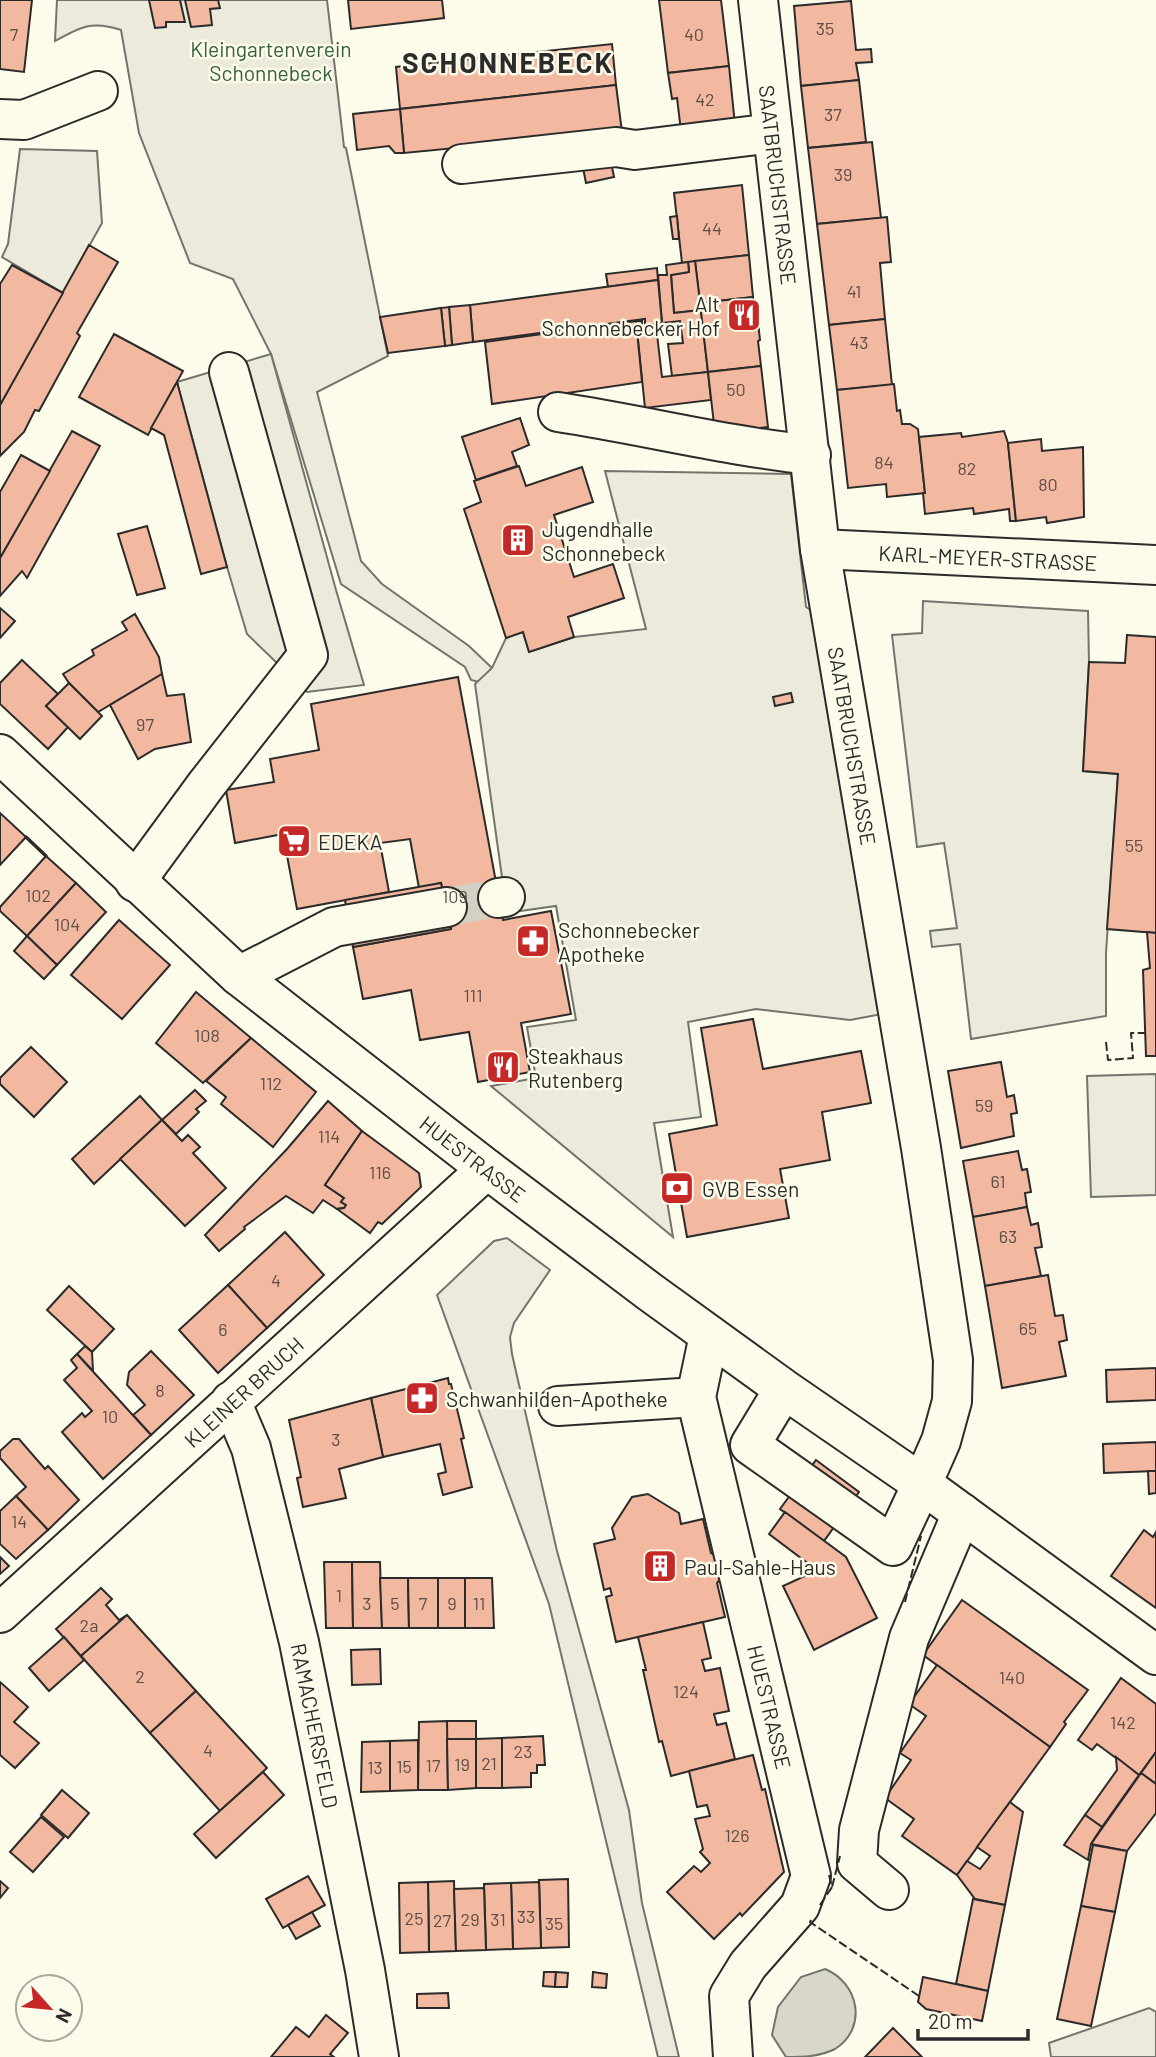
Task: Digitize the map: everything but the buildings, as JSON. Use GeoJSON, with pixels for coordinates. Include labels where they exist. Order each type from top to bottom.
{"type":"FeatureCollection","features":[{"type":"Feature","properties":{"kind":"street","name":"SAATBRUCHSTRASSE"},"geometry":{"type":"LineString","coordinates":[[758,0],[820,549],[921,1148],[953,1360],[952,1401],[941,1441],[892,1546],[750,1445],[785,1390]]}},
{"type":"Feature","properties":{"kind":"street"},"geometry":{"type":"LineString","coordinates":[[0,119],[24,120],[98,91]]}},
{"type":"Feature","properties":{"kind":"street"},"geometry":{"type":"LineString","coordinates":[[461,164],[616,147],[635,150],[773,133]]}},
{"type":"Feature","properties":{"kind":"street"},"geometry":{"type":"LineString","coordinates":[[135,881],[206,785],[309,655],[229,372]]}},
{"type":"Feature","properties":{"kind":"street"},"geometry":{"type":"LineString","coordinates":[[558,412],[763,450],[811,455]]}},
{"type":"Feature","properties":{"kind":"street","name":"KARL-MEYER-STRASSE"},"geometry":{"type":"LineString","coordinates":[[820,549],[1156,565]]}},
{"type":"Feature","properties":{"kind":"street","name":"HUESTRASSE"},"geometry":{"type":"LineString","coordinates":[[0,754],[239,976],[487,1170],[709,1335],[922,1484],[1156,1655]]}},
{"type":"Feature","properties":{"kind":"street"},"geometry":{"type":"LineString","coordinates":[[239,976],[334,927],[447,907]]}},
{"type":"Feature","properties":{"kind":"street","name":"KLEINER BRUCH"},"geometry":{"type":"LineString","coordinates":[[0,1613],[487,1170]]}},
{"type":"Feature","properties":{"kind":"street","name":"HUESTRASSE"},"geometry":{"type":"LineString","coordinates":[[709,1335],[696,1397],[811,1876],[800,1906],[748,1965],[729,1996],[733,2057]]}},
{"type":"Feature","properties":{"kind":"street"},"geometry":{"type":"LineString","coordinates":[[558,1406],[696,1397]]}},
{"type":"Feature","properties":{"kind":"street","name":"RAMACHERSFELD"},"geometry":{"type":"LineString","coordinates":[[231,1401],[251,1448],[299,1642],[365,1970],[379,2057]]}},
{"type":"Feature","properties":{"kind":"street"},"geometry":{"type":"LineString","coordinates":[[889,1890],[857,1863],[859,1830],[909,1638],[961,1513]]}},
{"type":"Feature","properties":{"kind":"green space","name":"Kleingartenverein Schonnebeck"},"geometry":{"type":"Polygon","coordinates":[[[57,0],[327,0],[344,147],[388,356],[317,392],[361,561],[382,584],[469,646],[492,668],[479,682],[471,680],[465,667],[341,584],[271,354],[233,279],[190,263],[139,133],[121,30],[94,25],[55,41],[57,0]]]}},
{"type":"Feature","properties":{"kind":"green space"},"geometry":{"type":"Polygon","coordinates":[[[1156,1074],[1156,1195],[1091,1197],[1087,1076],[1156,1074]]]}},
{"type":"Feature","properties":{"kind":"green space"},"geometry":{"type":"Polygon","coordinates":[[[507,1238],[550,1270],[514,1323],[510,1337],[512,1354],[557,1551],[629,1810],[642,1903],[679,2057],[658,2057],[549,1604],[437,1295],[494,1241],[507,1238]]]}},
{"type":"Feature","properties":{"kind":"green space"},"geometry":{"type":"Polygon","coordinates":[[[1149,2008],[1156,2012],[1156,2057],[1051,2057],[1049,2043],[1149,2008]]]}},
{"type":"Feature","properties":{"kind":"shaded area"},"geometry":{"type":"Polygon","coordinates":[[[20,149],[97,151],[102,223],[63,293],[2,257],[8,244],[20,149]]]}},
{"type":"Feature","properties":{"kind":"shaded area"},"geometry":{"type":"Polygon","coordinates":[[[271,354],[364,685],[307,692],[247,634],[227,567],[177,382],[271,354]]]}},
{"type":"Feature","properties":{"kind":"shaded area"},"geometry":{"type":"Polygon","coordinates":[[[605,471],[791,474],[806,607],[834,625],[898,1011],[850,1020],[756,1009],[688,1022],[701,1117],[654,1123],[673,1237],[491,1086],[536,1078],[527,1027],[576,1020],[556,906],[507,913],[475,684],[492,668],[506,638],[523,632],[529,652],[574,637],[646,629],[605,471]]]}},
{"type":"Feature","properties":{"kind":"shaded area"},"geometry":{"type":"Polygon","coordinates":[[[923,601],[1088,611],[1089,662],[1083,771],[1118,774],[1106,953],[1106,1016],[971,1039],[960,944],[932,947],[930,931],[957,928],[944,843],[917,847],[892,635],[922,633],[923,601]]]}},
{"type":"Feature","properties":{"kind":"shaded area"},"geometry":{"type":"Polygon","coordinates":[[[825,1969],[846,1984],[852,1995],[855,2018],[852,2030],[845,2040],[829,2052],[786,2057],[772,2035],[778,2007],[801,1977],[825,1969]]]}},
{"type":"Feature","properties":{"kind":"tunnel"},"geometry":{"type":"LineString","coordinates":[[447,907],[498,898]]}},
{"type":"Feature","properties":{"kind":"fence"},"geometry":{"type":"LineString","coordinates":[[1106,1042],[1108,1060],[1133,1058],[1131,1033],[1145,1033]]}},
{"type":"Feature","properties":{"kind":"fence"},"geometry":{"type":"LineString","coordinates":[[905,1602],[921,1536]]}},
{"type":"Feature","properties":{"kind":"fence"},"geometry":{"type":"LineString","coordinates":[[829,1875],[832,1887],[840,1856]]}},
{"type":"Feature","properties":{"kind":"fence"},"geometry":{"type":"LineString","coordinates":[[820,1905],[832,1887]]}},
{"type":"Feature","properties":{"kind":"fence"},"geometry":{"type":"LineString","coordinates":[[811,1920],[810,1922],[919,1996]]}},
{"type":"Feature","properties":{"kind":"wall"},"geometry":{"type":"LineString","coordinates":[[26,837],[46,856]]}},
{"type":"Feature","properties":{"kind":"place","name":"Alt Schonnebecker Hof"},"geometry":{"type":"Point","coordinates":[744,315]}},
{"type":"Feature","properties":{"kind":"place","name":"Jugendhalle Schonnebeck"},"geometry":{"type":"Point","coordinates":[518,540]}},
{"type":"Feature","properties":{"kind":"place","name":"EDEKA"},"geometry":{"type":"Point","coordinates":[294,841]}},
{"type":"Feature","properties":{"kind":"place","name":"Schonnebecker Apotheke"},"geometry":{"type":"Point","coordinates":[533,941]}},
{"type":"Feature","properties":{"kind":"place","name":"Steakhaus Rutenberg"},"geometry":{"type":"Point","coordinates":[503,1067]}},
{"type":"Feature","properties":{"kind":"place","name":"GVB Essen"},"geometry":{"type":"Point","coordinates":[677,1188]}},
{"type":"Feature","properties":{"kind":"place","name":"Schwanhilden-Apotheke"},"geometry":{"type":"Point","coordinates":[422,1398]}},
{"type":"Feature","properties":{"kind":"place","name":"Paul-Sahle-Haus"},"geometry":{"type":"Point","coordinates":[660,1566]}},
{"type":"Feature","properties":{"kind":"district","name":"SCHONNEBECK"},"geometry":{"type":"Point","coordinates":[508,62]}}]}
